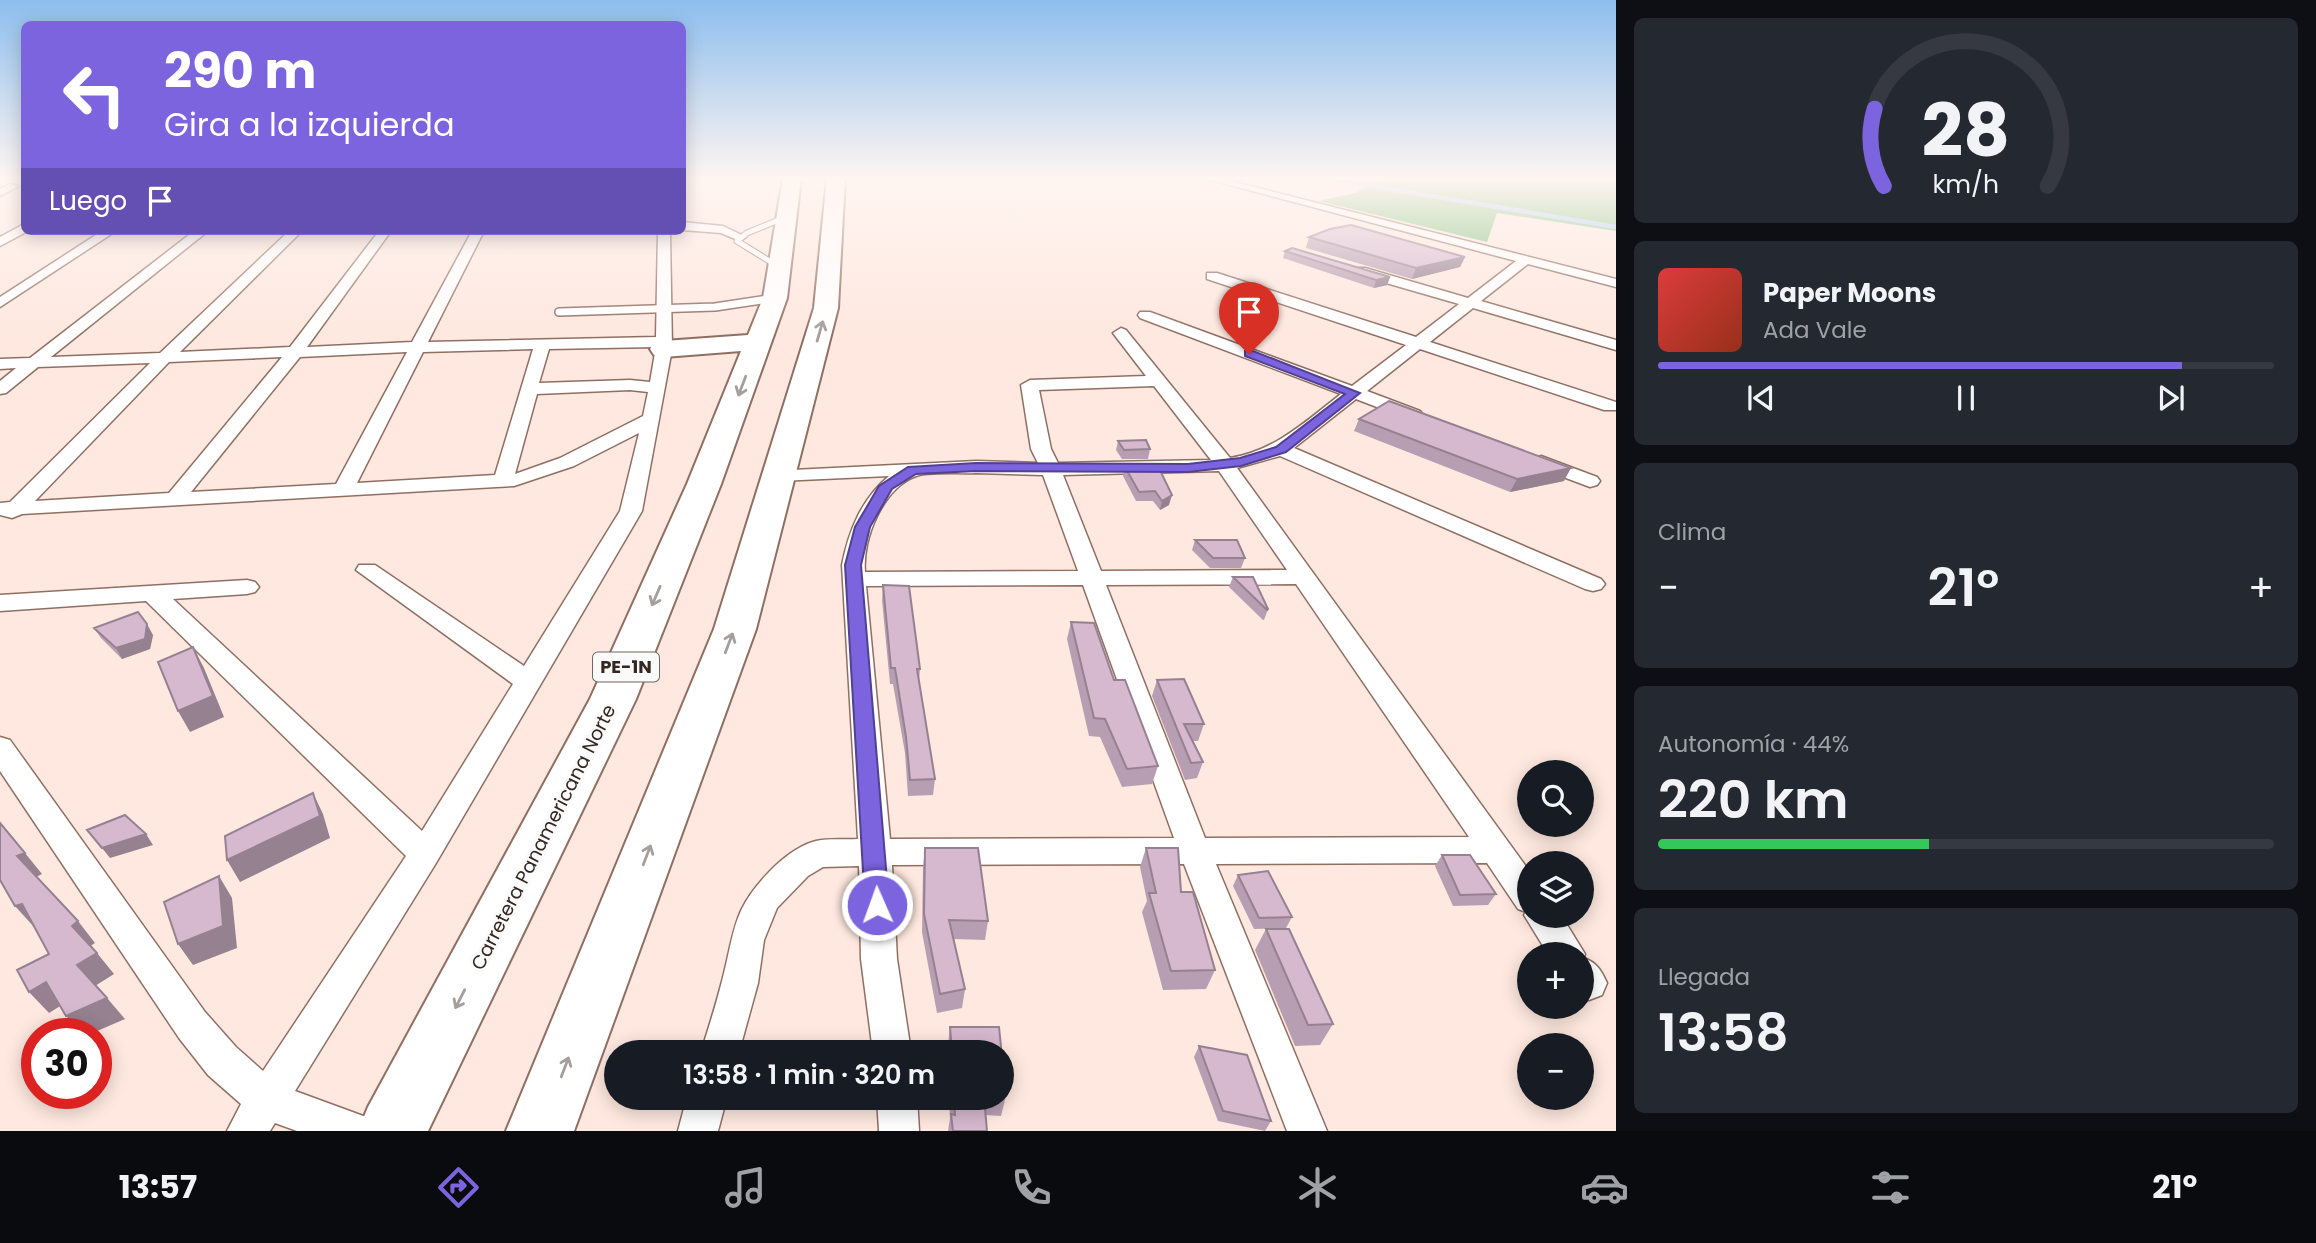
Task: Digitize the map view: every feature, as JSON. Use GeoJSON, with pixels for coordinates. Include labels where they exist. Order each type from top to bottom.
{"type":"FeatureCollection","features":[{"type":"Feature","properties":{"kind":"highway","name":"Carretera Panamericana Norte"},"geometry":{"type":"LineString","coordinates":[[392,1131],[613,699],[704,484],[760,342],[777,282],[784,231]]}},
{"type":"Feature","properties":{"kind":"highway"},"geometry":{"type":"LineString","coordinates":[[540,1131],[735,629],[826,308],[832,231]]}},
{"type":"Feature","properties":{"kind":"highway"},"geometry":{"type":"LineString","coordinates":[[663,346],[760,342]]}},
{"type":"Feature","properties":{"kind":"street"},"geometry":{"type":"LineString","coordinates":[[0,242],[19,231]]}},
{"type":"Feature","properties":{"kind":"street"},"geometry":{"type":"LineString","coordinates":[[725,231],[740,237]]}},
{"type":"Feature","properties":{"kind":"street"},"geometry":{"type":"LineString","coordinates":[[1413,231],[1616,283]]}},
{"type":"Feature","properties":{"kind":"street"},"geometry":{"type":"LineString","coordinates":[[0,303],[104,235]]}},
{"type":"Feature","properties":{"kind":"street"},"geometry":{"type":"LineString","coordinates":[[0,389],[197,235]]}},
{"type":"Feature","properties":{"kind":"street"},"geometry":{"type":"LineString","coordinates":[[0,523],[8,508],[292,235]]}},
{"type":"Feature","properties":{"kind":"street"},"geometry":{"type":"LineString","coordinates":[[175,499],[295,352],[382,235]]}},
{"type":"Feature","properties":{"kind":"street"},"geometry":{"type":"LineString","coordinates":[[342,490],[476,235]]}},
{"type":"Feature","properties":{"kind":"street"},"geometry":{"type":"LineString","coordinates":[[257,1116],[425,854],[631,511],[659,388],[663,346],[664,235]]}},
{"type":"Feature","properties":{"kind":"street"},"geometry":{"type":"LineString","coordinates":[[779,475],[976,467],[1188,468],[1225,465],[1281,449],[1526,260]]}},
{"type":"Feature","properties":{"kind":"street"},"geometry":{"type":"LineString","coordinates":[[1345,267],[1616,345]]}},
{"type":"Feature","properties":{"kind":"street"},"geometry":{"type":"LineString","coordinates":[[1212,276],[1610,406]]}},
{"type":"Feature","properties":{"kind":"street"},"geometry":{"type":"LineString","coordinates":[[1145,315],[1428,421]]}},
{"type":"Feature","properties":{"kind":"street"},"geometry":{"type":"LineString","coordinates":[[1121,333],[1225,465],[1517,881]]}},
{"type":"Feature","properties":{"kind":"street"},"geometry":{"type":"LineString","coordinates":[[503,481],[542,345]]}},
{"type":"Feature","properties":{"kind":"street"},"geometry":{"type":"LineString","coordinates":[[0,364],[418,347],[663,346]]}},
{"type":"Feature","properties":{"kind":"street"},"geometry":{"type":"LineString","coordinates":[[1160,381],[1030,385],[1041,449],[1051,468],[1195,852],[1307,1131]]}},
{"type":"Feature","properties":{"kind":"street"},"geometry":{"type":"LineString","coordinates":[[529,389],[630,385],[659,388]]}},
{"type":"Feature","properties":{"kind":"street"},"geometry":{"type":"LineString","coordinates":[[8,508],[503,481],[539,474],[586,454],[651,419]]}},
{"type":"Feature","properties":{"kind":"street"},"geometry":{"type":"LineString","coordinates":[[1281,449],[1593,584]]}},
{"type":"Feature","properties":{"kind":"street"},"geometry":{"type":"LineString","coordinates":[[1528,458],[1590,481]]}},
{"type":"Feature","properties":{"kind":"street"},"geometry":{"type":"LineString","coordinates":[[890,1040],[879,959],[875,852],[854,579],[857,545],[870,510],[886,486],[912,470]]}},
{"type":"Feature","properties":{"kind":"street"},"geometry":{"type":"LineString","coordinates":[[367,570],[528,681]]}},
{"type":"Feature","properties":{"kind":"street"},"geometry":{"type":"LineString","coordinates":[[854,579],[1302,577]]}},
{"type":"Feature","properties":{"kind":"street"},"geometry":{"type":"LineString","coordinates":[[0,603],[247,587]]}},
{"type":"Feature","properties":{"kind":"street"},"geometry":{"type":"LineString","coordinates":[[152,593],[425,854]]}},
{"type":"Feature","properties":{"kind":"street"},"geometry":{"type":"LineString","coordinates":[[0,748],[192,1026],[222,1061],[257,1116],[352,1131]]}},
{"type":"Feature","properties":{"kind":"street"},"geometry":{"type":"LineString","coordinates":[[723,1040],[740,983],[747,940],[754,918],[765,898],[797,866],[818,854],[1495,850]]}},
{"type":"Feature","properties":{"kind":"street"},"geometry":{"type":"LineString","coordinates":[[698,1131],[704,1110]]}},
{"type":"Feature","properties":{"kind":"street"},"geometry":{"type":"LineString","coordinates":[[898,1110],[899,1131]]}},
{"type":"Feature","properties":{"kind":"lane"},"geometry":{"type":"LineString","coordinates":[[559,312],[715,307],[777,282],[737,241],[748,231]]}},
{"type":"Feature","properties":{"kind":"green space"},"geometry":{"type":"Polygon","coordinates":[[[1441,231],[1491,231],[1487,242],[1441,231]]]}},
{"type":"Feature","properties":{"kind":"building"},"geometry":{"type":"Polygon","coordinates":[[[1325,231],[1372,231],[1465,257],[1416,268],[1309,237],[1325,231]]]}},
{"type":"Feature","properties":{"kind":"building"},"geometry":{"type":"Polygon","coordinates":[[[1292,248],[1390,277],[1376,280],[1285,251],[1292,248]]]}},
{"type":"Feature","properties":{"kind":"building"},"geometry":{"type":"Polygon","coordinates":[[[1389,401],[1571,468],[1517,479],[1359,419],[1389,401]]]}},
{"type":"Feature","properties":{"kind":"building"},"geometry":{"type":"Polygon","coordinates":[[[1146,440],[1150,449],[1124,450],[1118,441],[1146,440]]]}},
{"type":"Feature","properties":{"kind":"building"},"geometry":{"type":"Polygon","coordinates":[[[1158,466],[1172,495],[1162,501],[1155,491],[1139,492],[1125,467],[1158,466]]]}},
{"type":"Feature","properties":{"kind":"building"},"geometry":{"type":"Polygon","coordinates":[[[1195,540],[1237,540],[1245,558],[1213,558],[1195,540]]]}},
{"type":"Feature","properties":{"kind":"building"},"geometry":{"type":"Polygon","coordinates":[[[1233,577],[1253,577],[1268,609],[1267,610],[1233,577]]]}},
{"type":"Feature","properties":{"kind":"building"},"geometry":{"type":"Polygon","coordinates":[[[883,585],[909,586],[920,669],[917,669],[935,779],[910,780],[895,668],[891,668],[883,585]]]}},
{"type":"Feature","properties":{"kind":"building"},"geometry":{"type":"Polygon","coordinates":[[[138,612],[147,624],[145,639],[116,648],[94,628],[138,612]]]}},
{"type":"Feature","properties":{"kind":"building"},"geometry":{"type":"Polygon","coordinates":[[[1071,622],[1094,623],[1114,680],[1125,680],[1158,766],[1127,769],[1105,719],[1094,718],[1071,622]]]}},
{"type":"Feature","properties":{"kind":"building"},"geometry":{"type":"Polygon","coordinates":[[[193,647],[213,696],[178,711],[158,662],[193,647]]]}},
{"type":"Feature","properties":{"kind":"building"},"geometry":{"type":"Polygon","coordinates":[[[1184,679],[1204,724],[1184,724],[1203,762],[1191,763],[1157,680],[1184,679]]]}},
{"type":"Feature","properties":{"kind":"building"},"geometry":{"type":"Polygon","coordinates":[[[313,793],[320,816],[227,860],[225,836],[313,793]]]}},
{"type":"Feature","properties":{"kind":"building"},"geometry":{"type":"Polygon","coordinates":[[[125,815],[146,834],[102,848],[87,830],[125,815]]]}},
{"type":"Feature","properties":{"kind":"building"},"geometry":{"type":"Polygon","coordinates":[[[0,823],[25,853],[17,856],[78,921],[72,926],[97,953],[77,965],[107,998],[66,1016],[46,982],[29,992],[17,970],[49,954],[22,904],[15,906],[0,880],[0,823]]]}},
{"type":"Feature","properties":{"kind":"building"},"geometry":{"type":"Polygon","coordinates":[[[925,848],[978,848],[988,921],[949,920],[965,989],[940,994],[924,914],[925,848]]]}},
{"type":"Feature","properties":{"kind":"building"},"geometry":{"type":"Polygon","coordinates":[[[1146,848],[1178,848],[1181,892],[1193,892],[1215,970],[1171,971],[1149,893],[1156,893],[1146,848]]]}},
{"type":"Feature","properties":{"kind":"building"},"geometry":{"type":"Polygon","coordinates":[[[1442,855],[1470,855],[1496,894],[1460,895],[1442,855]]]}},
{"type":"Feature","properties":{"kind":"building"},"geometry":{"type":"Polygon","coordinates":[[[1268,871],[1292,917],[1259,918],[1238,875],[1268,871]]]}},
{"type":"Feature","properties":{"kind":"building"},"geometry":{"type":"Polygon","coordinates":[[[219,876],[223,926],[178,944],[164,902],[219,876]]]}},
{"type":"Feature","properties":{"kind":"building"},"geometry":{"type":"Polygon","coordinates":[[[1266,929],[1289,929],[1333,1024],[1308,1025],[1266,929]]]}},
{"type":"Feature","properties":{"kind":"building"},"geometry":{"type":"Polygon","coordinates":[[[950,1027],[999,1027],[1000,1040],[951,1040],[950,1027]]]}},
{"type":"Feature","properties":{"kind":"building"},"geometry":{"type":"Polygon","coordinates":[[[1199,1046],[1247,1055],[1271,1121],[1223,1111],[1199,1046]]]}},
{"type":"Feature","properties":{"kind":"building"},"geometry":{"type":"Polygon","coordinates":[[[955,1110],[985,1110],[987,1131],[953,1131],[951,1114],[955,1115],[955,1110]]]}},
{"type":"Feature","properties":{"kind":"route"},"geometry":{"type":"LineString","coordinates":[[877,905],[853,565],[862,527],[886,486],[912,470],[976,467],[1188,468],[1241,462],[1281,449],[1354,393],[1249,354]]}}]}
